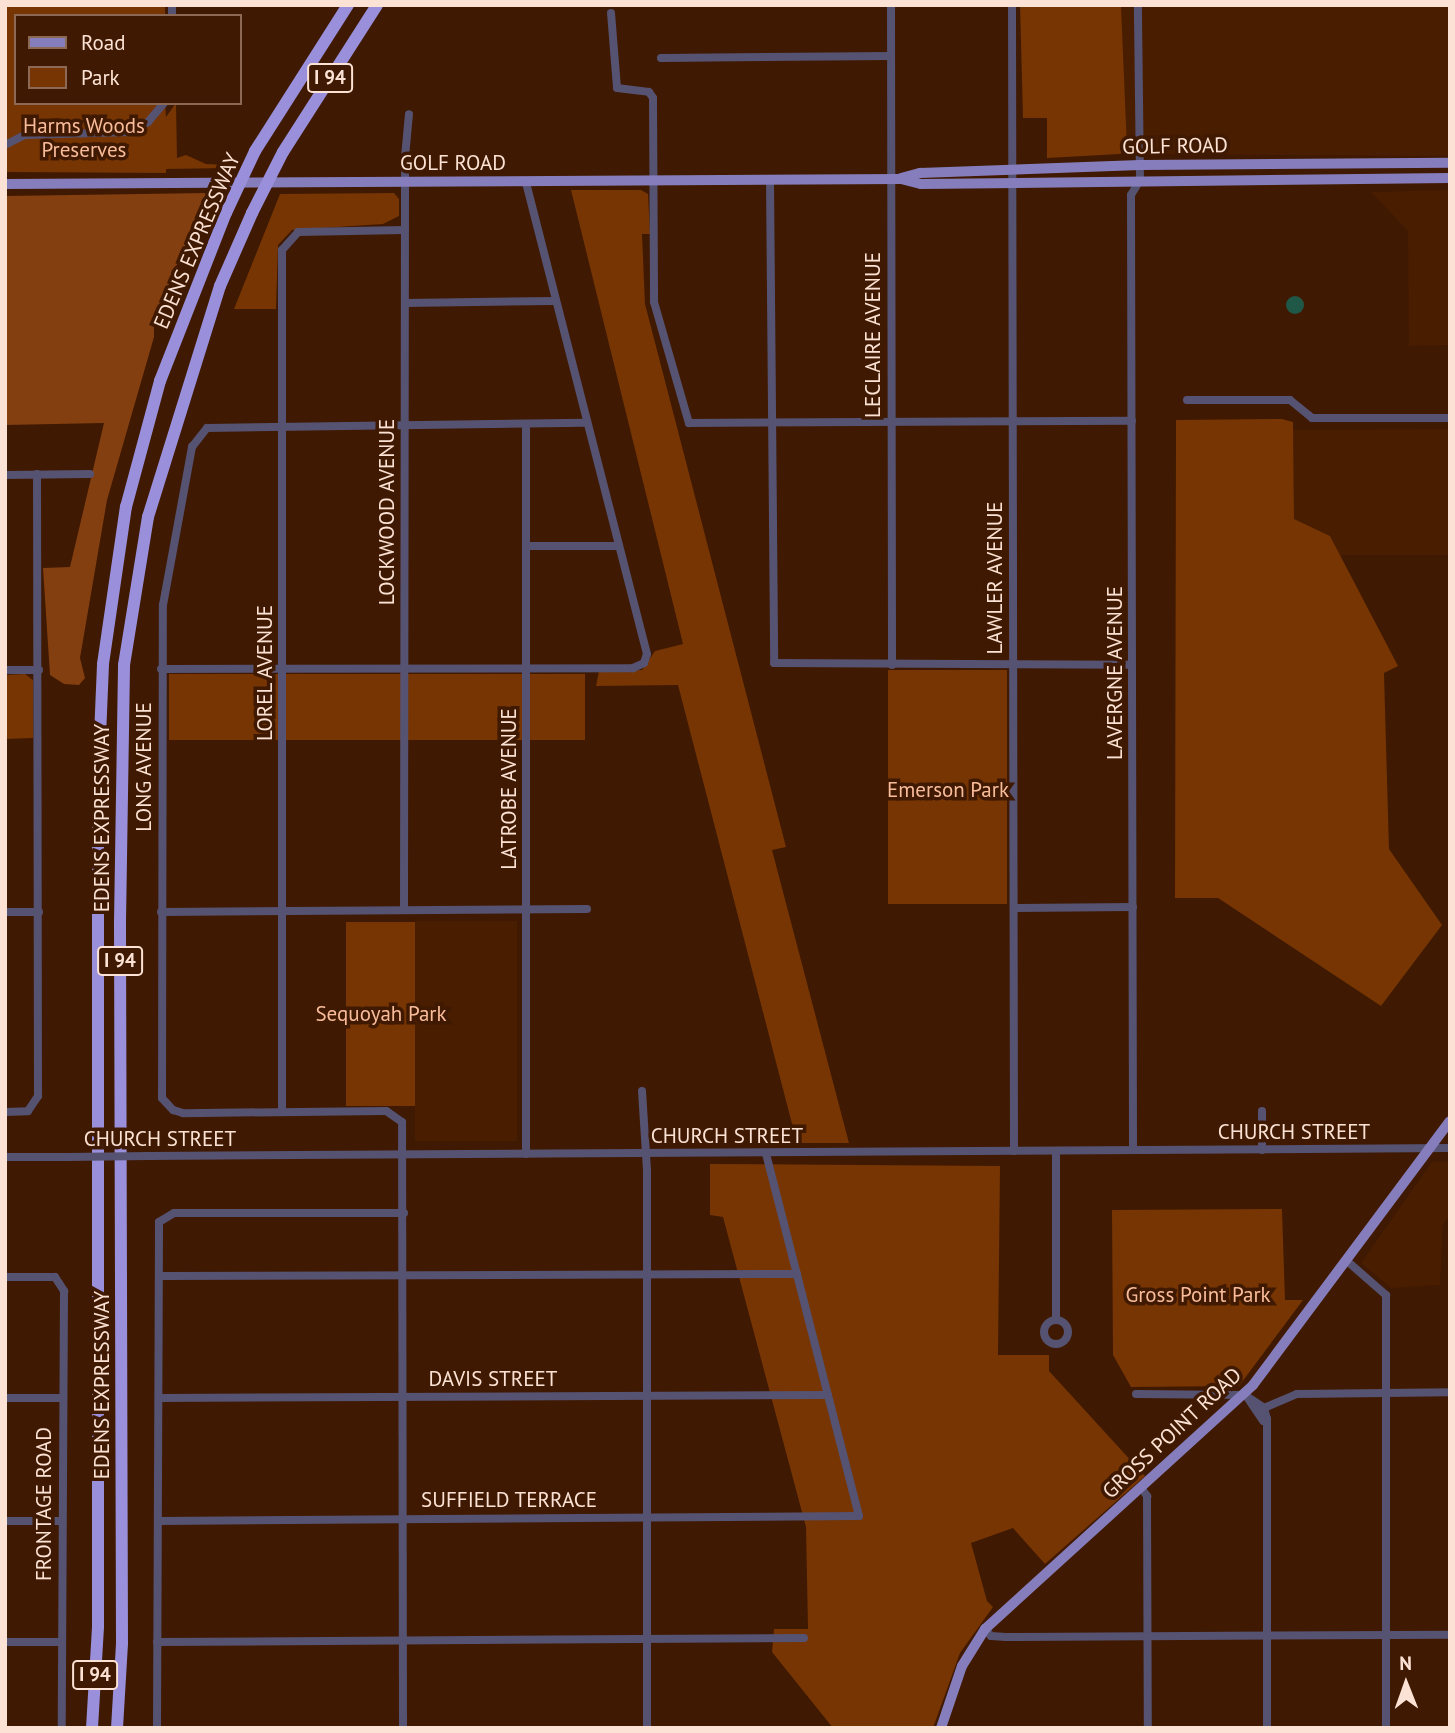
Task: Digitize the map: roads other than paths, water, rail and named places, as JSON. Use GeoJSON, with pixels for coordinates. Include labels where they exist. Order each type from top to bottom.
{"type":"FeatureCollection","features":[{"type":"Feature","properties":{"kind":"highway","name":"EDENS EXPRESSWAY"},"geometry":{"type":"LineString","coordinates":[[92,1728],[98,1627],[98,784],[103,664],[125,506],[160,381],[226,213],[255,150],[348,5]]}},
{"type":"Feature","properties":{"kind":"highway","name":"EDENS EXPRESSWAY"},"geometry":{"type":"LineString","coordinates":[[117,1728],[122,1643],[120,896],[124,665],[134,583],[152,505],[215,299],[252,213],[283,152],[377,5]]}},
{"type":"Feature","properties":{"kind":"main road","name":"GOLF ROAD"},"geometry":{"type":"LineString","coordinates":[[896,179],[920,173],[1140,164],[1450,163]]}},
{"type":"Feature","properties":{"kind":"main road","name":"GOLF ROAD"},"geometry":{"type":"LineString","coordinates":[[5,184],[896,179],[922,184],[1450,177]]}},
{"type":"Feature","properties":{"kind":"main road","name":"GROSS POINT ROAD"},"geometry":{"type":"LineString","coordinates":[[942,1728],[962,1665],[985,1629],[1245,1395],[1450,1121]]}},
{"type":"Feature","properties":{"kind":"street","name":"LECLAIRE AVENUE"},"geometry":{"type":"LineString","coordinates":[[891,5],[896,179],[890,422],[892,666]]}},
{"type":"Feature","properties":{"kind":"street","name":"LAWLER AVENUE"},"geometry":{"type":"LineString","coordinates":[[1012,5],[1014,1151]]}},
{"type":"Feature","properties":{"kind":"street"},"geometry":{"type":"LineString","coordinates":[[1118,180],[1131,195],[1140,180],[1138,5]]}},
{"type":"Feature","properties":{"kind":"street"},"geometry":{"type":"LineString","coordinates":[[611,13],[617,88],[649,92],[653,98],[654,302],[689,423],[1132,421]]}},
{"type":"Feature","properties":{"kind":"street"},"geometry":{"type":"LineString","coordinates":[[661,58],[891,56]]}},
{"type":"Feature","properties":{"kind":"street"},"geometry":{"type":"LineString","coordinates":[[5,145],[25,135],[130,132],[148,122],[162,105]]}},
{"type":"Feature","properties":{"kind":"street","name":"LOCKWOOD AVENUE"},"geometry":{"type":"LineString","coordinates":[[404,910],[405,182],[409,114]]}},
{"type":"Feature","properties":{"kind":"street"},"geometry":{"type":"LineString","coordinates":[[770,180],[774,663],[892,666],[1132,665]]}},
{"type":"Feature","properties":{"kind":"street"},"geometry":{"type":"LineString","coordinates":[[161,669],[634,668],[644,663],[647,654],[554,302],[526,182]]}},
{"type":"Feature","properties":{"kind":"street","name":"LAVERGNE AVENUE"},"geometry":{"type":"LineString","coordinates":[[1131,195],[1133,1150]]}},
{"type":"Feature","properties":{"kind":"street","name":"LOREL AVENUE"},"geometry":{"type":"LineString","coordinates":[[282,1112],[282,250],[289,236],[307,230],[405,230]]}},
{"type":"Feature","properties":{"kind":"street"},"geometry":{"type":"LineString","coordinates":[[405,303],[554,302]]}},
{"type":"Feature","properties":{"kind":"street"},"geometry":{"type":"LineString","coordinates":[[1187,400],[1290,400],[1312,418],[1450,418]]}},
{"type":"Feature","properties":{"kind":"street"},"geometry":{"type":"LineString","coordinates":[[282,425],[586,423]]}},
{"type":"Feature","properties":{"kind":"street","name":"LATROBE AVENUE"},"geometry":{"type":"LineString","coordinates":[[526,424],[526,1154]]}},
{"type":"Feature","properties":{"kind":"street","name":"LONG AVENUE"},"geometry":{"type":"LineString","coordinates":[[282,425],[222,425],[200,433],[186,472],[163,605],[160,1089],[167,1104],[183,1113],[282,1112]]}},
{"type":"Feature","properties":{"kind":"street"},"geometry":{"type":"LineString","coordinates":[[5,1112],[34,1107],[39,912],[37,474]]}},
{"type":"Feature","properties":{"kind":"street"},"geometry":{"type":"LineString","coordinates":[[5,475],[90,474]]}},
{"type":"Feature","properties":{"kind":"street"},"geometry":{"type":"LineString","coordinates":[[526,546],[617,546]]}},
{"type":"Feature","properties":{"kind":"street"},"geometry":{"type":"LineString","coordinates":[[5,670],[39,670]]}},
{"type":"Feature","properties":{"kind":"street"},"geometry":{"type":"LineString","coordinates":[[1015,908],[1133,907]]}},
{"type":"Feature","properties":{"kind":"street"},"geometry":{"type":"LineString","coordinates":[[161,912],[587,909]]}},
{"type":"Feature","properties":{"kind":"street"},"geometry":{"type":"LineString","coordinates":[[5,912],[39,912]]}},
{"type":"Feature","properties":{"kind":"street"},"geometry":{"type":"LineString","coordinates":[[642,1091],[647,1274],[647,1728]]}},
{"type":"Feature","properties":{"kind":"street"},"geometry":{"type":"LineString","coordinates":[[1262,1111],[1262,1150]]}},
{"type":"Feature","properties":{"kind":"street"},"geometry":{"type":"LineString","coordinates":[[282,1112],[394,1113],[402,1122],[403,1728]]}},
{"type":"Feature","properties":{"kind":"street","name":"CHURCH STREET"},"geometry":{"type":"LineString","coordinates":[[5,1157],[1450,1148]]}},
{"type":"Feature","properties":{"kind":"street"},"geometry":{"type":"LineString","coordinates":[[1056,1151],[1056,1320]]}},
{"type":"Feature","properties":{"kind":"street"},"geometry":{"type":"LineString","coordinates":[[766,1153],[828,1395]]}},
{"type":"Feature","properties":{"kind":"street"},"geometry":{"type":"LineString","coordinates":[[158,1728],[159,1276],[163,1218],[174,1213],[404,1213]]}},
{"type":"Feature","properties":{"kind":"street"},"geometry":{"type":"LineString","coordinates":[[1347,1261],[1385,1295],[1386,1728]]}},
{"type":"Feature","properties":{"kind":"street"},"geometry":{"type":"LineString","coordinates":[[159,1276],[797,1274]]}},
{"type":"Feature","properties":{"kind":"street","name":"FRONTAGE ROAD"},"geometry":{"type":"LineString","coordinates":[[5,1277],[49,1276],[60,1281],[64,1291],[62,1728]]}},
{"type":"Feature","properties":{"kind":"street"},"geometry":{"type":"LineString","coordinates":[[1264,1408],[1285,1396],[1450,1392]]}},
{"type":"Feature","properties":{"kind":"street"},"geometry":{"type":"LineString","coordinates":[[1136,1394],[1245,1395],[1264,1408]]}},
{"type":"Feature","properties":{"kind":"street","name":"DAVIS STREET"},"geometry":{"type":"LineString","coordinates":[[159,1398],[828,1395]]}},
{"type":"Feature","properties":{"kind":"street","name":"SUFFIELD TERRACE"},"geometry":{"type":"LineString","coordinates":[[158,1521],[859,1516],[828,1395]]}},
{"type":"Feature","properties":{"kind":"street"},"geometry":{"type":"LineString","coordinates":[[1245,1395],[1259,1411],[1266,1430]]}},
{"type":"Feature","properties":{"kind":"street"},"geometry":{"type":"LineString","coordinates":[[5,1398],[62,1398]]}},
{"type":"Feature","properties":{"kind":"street"},"geometry":{"type":"LineString","coordinates":[[1264,1408],[1267,1728]]}},
{"type":"Feature","properties":{"kind":"street"},"geometry":{"type":"LineString","coordinates":[[1142,1489],[1147,1496],[1148,1728]]}},
{"type":"Feature","properties":{"kind":"street"},"geometry":{"type":"LineString","coordinates":[[5,1521],[61,1521]]}},
{"type":"Feature","properties":{"kind":"street"},"geometry":{"type":"LineString","coordinates":[[985,1629],[998,1636],[1450,1635]]}},
{"type":"Feature","properties":{"kind":"street"},"geometry":{"type":"LineString","coordinates":[[157,1642],[804,1638]]}},
{"type":"Feature","properties":{"kind":"street"},"geometry":{"type":"LineString","coordinates":[[5,1642],[62,1642]]}},
{"type":"Feature","properties":{"kind":"park label","name":"Harms Woods Preserves"},"geometry":{"type":"Point","coordinates":[84,138]}},
{"type":"Feature","properties":{"kind":"park label","name":"Emerson Park"},"geometry":{"type":"Point","coordinates":[948,790]}},
{"type":"Feature","properties":{"kind":"park label","name":"Sequoyah Park"},"geometry":{"type":"Point","coordinates":[381,1014]}},
{"type":"Feature","properties":{"kind":"park label","name":"Gross Point Park"},"geometry":{"type":"Point","coordinates":[1198,1295]}}]}
